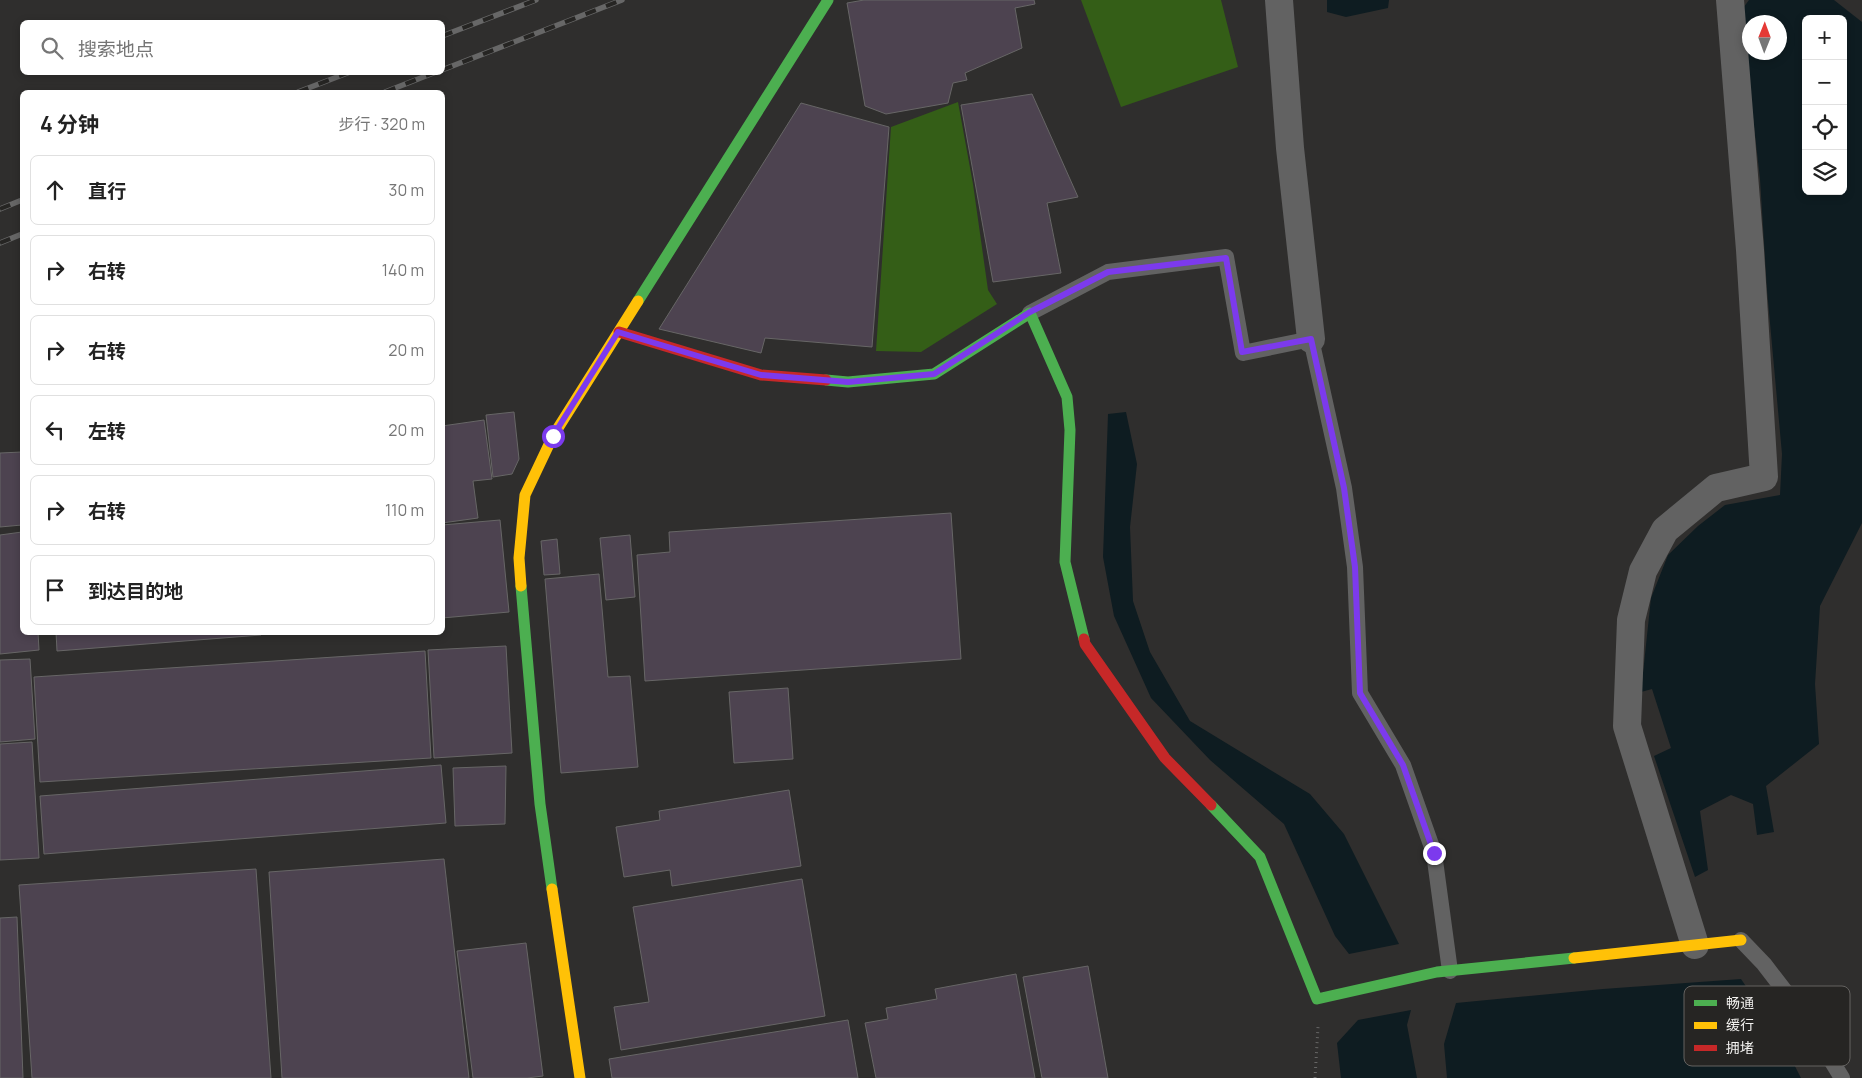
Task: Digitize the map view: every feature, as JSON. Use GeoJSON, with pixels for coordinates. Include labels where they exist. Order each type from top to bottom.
{"type":"FeatureCollection","features":[{"type":"Feature","properties":{"kind":"street"},"geometry":{"type":"LineString","coordinates":[[580,1078],[540,804],[519,558],[525,495],[553,436],[828,0]]}},
{"type":"Feature","properties":{"kind":"street"},"geometry":{"type":"LineString","coordinates":[[1279,0],[1290,148],[1311,339]]}},
{"type":"Feature","properties":{"kind":"street"},"geometry":{"type":"LineString","coordinates":[[1695,945],[1628,726],[1630,640],[1631,620],[1643,571],[1665,530],[1716,488],[1764,476],[1750,250],[1730,0]]}},
{"type":"Feature","properties":{"kind":"street"},"geometry":{"type":"LineString","coordinates":[[618,332],[761,375],[848,382],[934,374],[1030,312],[1067,397],[1070,430],[1065,562],[1085,644],[1164,758],[1260,857],[1318,999],[1437,972],[1741,940]]}},
{"type":"Feature","properties":{"kind":"lane"},"geometry":{"type":"LineString","coordinates":[[1030,312],[1108,272],[1226,258],[1242,352],[1311,339],[1344,488],[1355,567],[1360,693],[1403,765],[1434,853],[1450,971]]}},
{"type":"Feature","properties":{"kind":"lane"},"geometry":{"type":"LineString","coordinates":[[1741,940],[1764,964],[1781,986]]}},
{"type":"Feature","properties":{"kind":"lane"},"geometry":{"type":"LineString","coordinates":[[1835,1066],[1842,1078]]}},
{"type":"Feature","properties":{"kind":"path"},"geometry":{"type":"LineString","coordinates":[[1315,1078],[1318,1048],[1318,999]]}},
{"type":"Feature","properties":{"kind":"green space"},"geometry":{"type":"Polygon","coordinates":[[[1081,0],[1221,0],[1238,67],[1121,107],[1081,0]]]}},
{"type":"Feature","properties":{"kind":"green space"},"geometry":{"type":"Polygon","coordinates":[[[958,102],[973,184],[988,290],[997,304],[921,352],[876,351],[891,127],[958,102]]]}},
{"type":"Feature","properties":{"kind":"shaded area"},"geometry":{"type":"Polygon","coordinates":[[[1327,0],[1389,0],[1388,8],[1346,17],[1327,12],[1327,0]]]}},
{"type":"Feature","properties":{"kind":"shaded area"},"geometry":{"type":"Polygon","coordinates":[[[1749,0],[1834,0],[1862,22],[1862,523],[1820,606],[1815,684],[1819,744],[1766,786],[1774,832],[1757,835],[1753,804],[1731,795],[1700,811],[1708,870],[1695,877],[1654,756],[1671,748],[1652,689],[1641,692],[1651,598],[1668,555],[1698,526],[1725,505],[1780,495],[1782,454],[1767,290],[1760,179],[1747,60],[1787,60],[1787,15],[1742,15],[1742,20],[1741,11],[1749,0]]]}},
{"type":"Feature","properties":{"kind":"shaded area"},"geometry":{"type":"Polygon","coordinates":[[[1126,412],[1137,464],[1130,527],[1133,601],[1150,652],[1190,721],[1310,794],[1344,834],[1399,944],[1349,954],[1335,936],[1284,824],[1210,760],[1151,698],[1114,616],[1103,557],[1108,414],[1126,412]]]}},
{"type":"Feature","properties":{"kind":"shaded area"},"geometry":{"type":"Polygon","coordinates":[[[1741,979],[1746,986],[1684,986],[1684,1066],[1795,1066],[1801,1078],[1447,1078],[1444,1044],[1456,1003],[1603,989],[1741,979]]]}},
{"type":"Feature","properties":{"kind":"shaded area"},"geometry":{"type":"Polygon","coordinates":[[[1411,1010],[1407,1025],[1417,1078],[1341,1078],[1337,1043],[1358,1020],[1411,1010]]]}},
{"type":"Feature","properties":{"kind":"building"},"geometry":{"type":"Polygon","coordinates":[[[864,0],[1034,0],[1035,4],[1015,8],[1022,48],[965,73],[967,80],[953,83],[948,103],[886,114],[865,106],[847,3],[864,0]]]}},
{"type":"Feature","properties":{"kind":"building"},"geometry":{"type":"Polygon","coordinates":[[[1032,94],[1078,197],[1047,203],[1061,273],[993,282],[961,105],[1032,94]]]}},
{"type":"Feature","properties":{"kind":"building"},"geometry":{"type":"Polygon","coordinates":[[[801,103],[889,127],[872,347],[765,338],[761,353],[659,329],[801,103]]]}},
{"type":"Feature","properties":{"kind":"building"},"geometry":{"type":"Polygon","coordinates":[[[514,412],[519,459],[512,474],[493,477],[486,415],[514,412]]]}},
{"type":"Feature","properties":{"kind":"building"},"geometry":{"type":"Polygon","coordinates":[[[484,420],[492,479],[473,481],[478,518],[445,523],[445,426],[484,420]]]}},
{"type":"Feature","properties":{"kind":"building"},"geometry":{"type":"Polygon","coordinates":[[[20,452],[20,525],[0,527],[0,453],[20,452]]]}},
{"type":"Feature","properties":{"kind":"building"},"geometry":{"type":"Polygon","coordinates":[[[951,513],[961,659],[645,681],[637,555],[670,552],[669,532],[951,513]]]}},
{"type":"Feature","properties":{"kind":"building"},"geometry":{"type":"Polygon","coordinates":[[[500,520],[509,612],[445,618],[445,525],[500,520]]]}},
{"type":"Feature","properties":{"kind":"building"},"geometry":{"type":"Polygon","coordinates":[[[20,532],[20,635],[38,635],[39,650],[0,654],[0,535],[20,532]]]}},
{"type":"Feature","properties":{"kind":"building"},"geometry":{"type":"Polygon","coordinates":[[[630,535],[635,597],[606,600],[600,538],[630,535]]]}},
{"type":"Feature","properties":{"kind":"building"},"geometry":{"type":"Polygon","coordinates":[[[557,539],[560,574],[544,575],[541,541],[557,539]]]}},
{"type":"Feature","properties":{"kind":"building"},"geometry":{"type":"Polygon","coordinates":[[[599,574],[608,677],[630,676],[638,767],[561,773],[545,579],[599,574]]]}},
{"type":"Feature","properties":{"kind":"building"},"geometry":{"type":"Polygon","coordinates":[[[56,635],[261,635],[57,651],[56,635]]]}},
{"type":"Feature","properties":{"kind":"building"},"geometry":{"type":"Polygon","coordinates":[[[506,646],[512,753],[434,758],[428,650],[506,646]]]}},
{"type":"Feature","properties":{"kind":"building"},"geometry":{"type":"Polygon","coordinates":[[[425,651],[431,758],[40,782],[34,677],[425,651]]]}},
{"type":"Feature","properties":{"kind":"building"},"geometry":{"type":"Polygon","coordinates":[[[30,659],[35,739],[0,742],[0,660],[30,659]]]}},
{"type":"Feature","properties":{"kind":"building"},"geometry":{"type":"Polygon","coordinates":[[[788,688],[793,759],[734,763],[729,692],[788,688]]]}},
{"type":"Feature","properties":{"kind":"building"},"geometry":{"type":"Polygon","coordinates":[[[32,742],[39,858],[0,860],[0,744],[32,742]]]}},
{"type":"Feature","properties":{"kind":"building"},"geometry":{"type":"Polygon","coordinates":[[[441,765],[446,823],[44,854],[40,796],[441,765]]]}},
{"type":"Feature","properties":{"kind":"building"},"geometry":{"type":"Polygon","coordinates":[[[506,766],[505,824],[455,826],[453,768],[506,766]]]}},
{"type":"Feature","properties":{"kind":"building"},"geometry":{"type":"Polygon","coordinates":[[[789,790],[801,866],[672,886],[670,870],[624,877],[616,827],[660,820],[659,811],[789,790]]]}},
{"type":"Feature","properties":{"kind":"building"},"geometry":{"type":"Polygon","coordinates":[[[444,859],[469,1078],[282,1078],[269,872],[444,859]]]}},
{"type":"Feature","properties":{"kind":"building"},"geometry":{"type":"Polygon","coordinates":[[[256,869],[271,1078],[32,1078],[19,885],[256,869]]]}},
{"type":"Feature","properties":{"kind":"building"},"geometry":{"type":"Polygon","coordinates":[[[802,879],[825,1016],[621,1050],[614,1007],[649,1002],[633,907],[802,879]]]}},
{"type":"Feature","properties":{"kind":"building"},"geometry":{"type":"Polygon","coordinates":[[[17,917],[23,1078],[0,1078],[0,918],[17,917]]]}},
{"type":"Feature","properties":{"kind":"building"},"geometry":{"type":"Polygon","coordinates":[[[526,943],[543,1076],[527,1078],[473,1078],[457,951],[526,943]]]}},
{"type":"Feature","properties":{"kind":"building"},"geometry":{"type":"Polygon","coordinates":[[[1088,966],[1108,1078],[1042,1078],[1023,977],[1088,966]]]}},
{"type":"Feature","properties":{"kind":"building"},"geometry":{"type":"Polygon","coordinates":[[[1016,974],[1035,1078],[876,1078],[865,1023],[888,1019],[886,1008],[937,999],[935,989],[1016,974]]]}},
{"type":"Feature","properties":{"kind":"building"},"geometry":{"type":"Polygon","coordinates":[[[848,1020],[858,1078],[612,1078],[609,1059],[848,1020]]]}},
{"type":"Feature","properties":{"kind":"railway"},"geometry":{"type":"LineString","coordinates":[[445,35],[536,0]]}},
{"type":"Feature","properties":{"kind":"railway"},"geometry":{"type":"LineString","coordinates":[[445,69],[622,0]]}},
{"type":"Feature","properties":{"kind":"railway"},"geometry":{"type":"LineString","coordinates":[[303,90],[342,75]]}},
{"type":"Feature","properties":{"kind":"railway"},"geometry":{"type":"LineString","coordinates":[[390,90],[428,75]]}},
{"type":"Feature","properties":{"kind":"railway"},"geometry":{"type":"LineString","coordinates":[[0,209],[20,201]]}},
{"type":"Feature","properties":{"kind":"railway"},"geometry":{"type":"LineString","coordinates":[[0,243],[20,235]]}},
{"type":"Feature","properties":{"kind":"traffic: fast"},"geometry":{"type":"LineString","coordinates":[[638,301],[828,0]]}},
{"type":"Feature","properties":{"kind":"traffic: fast"},"geometry":{"type":"LineString","coordinates":[[826,380],[848,382],[934,374],[1030,313],[1067,397],[1070,430],[1065,562],[1084,639]]}},
{"type":"Feature","properties":{"kind":"traffic: fast"},"geometry":{"type":"LineString","coordinates":[[521,586],[540,804],[552,889]]}},
{"type":"Feature","properties":{"kind":"traffic: fast"},"geometry":{"type":"LineString","coordinates":[[1211,805],[1260,857],[1317,999],[1437,972],[1574,958]]}},
{"type":"Feature","properties":{"kind":"traffic: slow"},"geometry":{"type":"LineString","coordinates":[[521,586],[519,558],[525,495],[553,436],[638,301]]}},
{"type":"Feature","properties":{"kind":"traffic: slow"},"geometry":{"type":"LineString","coordinates":[[552,889],[580,1078]]}},
{"type":"Feature","properties":{"kind":"traffic: slow"},"geometry":{"type":"LineString","coordinates":[[1574,958],[1741,940]]}},
{"type":"Feature","properties":{"kind":"traffic: jam"},"geometry":{"type":"LineString","coordinates":[[619,332],[761,375],[826,380]]}},
{"type":"Feature","properties":{"kind":"traffic: jam"},"geometry":{"type":"LineString","coordinates":[[1084,639],[1085,644],[1165,758],[1211,805]]}},
{"type":"Feature","properties":{"kind":"route"},"geometry":{"type":"LineString","coordinates":[[553,436],[618,332],[761,375],[848,382],[934,374],[1030,312],[1108,272],[1226,258],[1242,352],[1311,339],[1344,488],[1355,567],[1360,693],[1403,765],[1434,853]]}}]}
